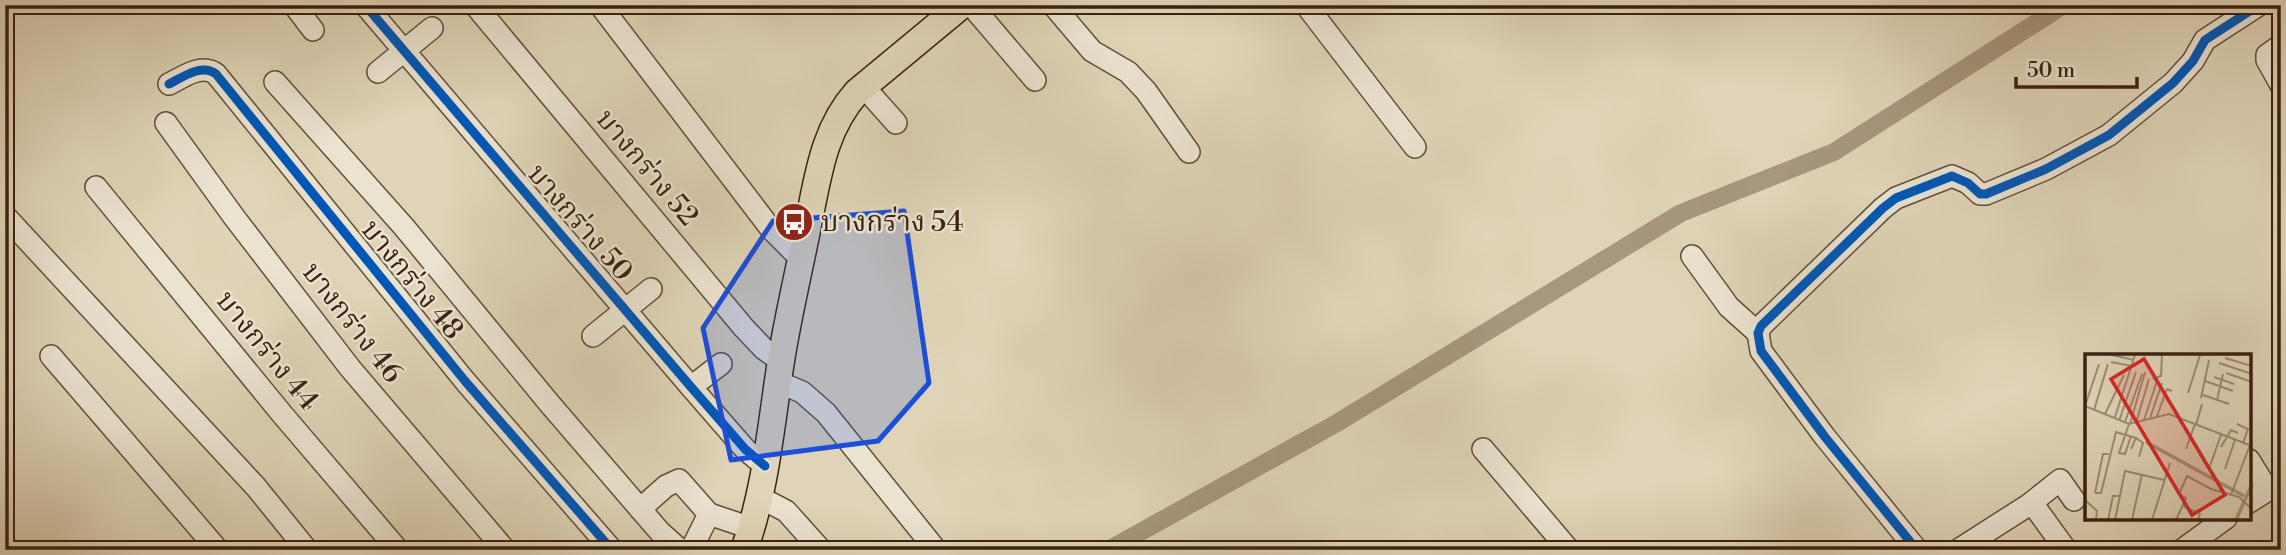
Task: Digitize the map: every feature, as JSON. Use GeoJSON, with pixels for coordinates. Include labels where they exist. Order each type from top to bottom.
{"type":"FeatureCollection","features":[{"type":"Feature","properties":{"kind":"main road"},"geometry":{"type":"LineString","coordinates":[[747,539],[765,466],[800,258],[821,156],[844,107],[962,5]]}},
{"type":"Feature","properties":{"kind":"street"},"geometry":{"type":"LineString","coordinates":[[294,5],[313,30]]}},
{"type":"Feature","properties":{"kind":"street","name":"บางกร่าง 50"},"geometry":{"type":"LineString","coordinates":[[365,5],[625,311],[745,449],[765,466]]}},
{"type":"Feature","properties":{"kind":"street","name":"บางกร่าง 52"},"geometry":{"type":"LineString","coordinates":[[475,5],[764,349],[780,372],[826,413],[936,550]]}},
{"type":"Feature","properties":{"kind":"street"},"geometry":{"type":"LineString","coordinates":[[600,5],[771,229],[800,258]]}},
{"type":"Feature","properties":{"kind":"street"},"geometry":{"type":"LineString","coordinates":[[971,5],[1035,80]]}},
{"type":"Feature","properties":{"kind":"street"},"geometry":{"type":"LineString","coordinates":[[1054,5],[1092,51],[1128,72],[1146,91],[1189,152]]}},
{"type":"Feature","properties":{"kind":"street"},"geometry":{"type":"LineString","coordinates":[[1306,5],[1415,147]]}},
{"type":"Feature","properties":{"kind":"street"},"geometry":{"type":"LineString","coordinates":[[1758,333],[1765,321],[1896,198],[1952,176],[1968,183],[1980,194],[1986,194],[2046,169],[2088,147],[2109,135],[2173,82],[2193,61],[2205,40],[2259,5]]}},
{"type":"Feature","properties":{"kind":"street"},"geometry":{"type":"LineString","coordinates":[[378,72],[432,28]]}},
{"type":"Feature","properties":{"kind":"street"},"geometry":{"type":"LineString","coordinates":[[2281,45],[2267,55],[2267,60],[2281,85]]}},
{"type":"Feature","properties":{"kind":"street","name":"บางกร่าง 48"},"geometry":{"type":"LineString","coordinates":[[169,84],[203,69],[210,69],[216,74],[465,381],[612,550]]}},
{"type":"Feature","properties":{"kind":"street"},"geometry":{"type":"LineString","coordinates":[[275,82],[404,227],[640,509],[680,550]]}},
{"type":"Feature","properties":{"kind":"street"},"geometry":{"type":"LineString","coordinates":[[864,87],[896,123]]}},
{"type":"Feature","properties":{"kind":"street","name":"บางกร่าง 46"},"geometry":{"type":"LineString","coordinates":[[166,123],[350,368],[505,550]]}},
{"type":"Feature","properties":{"kind":"street","name":"บางกร่าง 44"},"geometry":{"type":"LineString","coordinates":[[96,187],[282,414],[398,550]]}},
{"type":"Feature","properties":{"kind":"street"},"geometry":{"type":"LineString","coordinates":[[5,216],[256,487],[307,550]]}},
{"type":"Feature","properties":{"kind":"street"},"geometry":{"type":"LineString","coordinates":[[1692,256],[1730,307],[1758,333],[1761,351],[1825,437],[1916,550]]}},
{"type":"Feature","properties":{"kind":"street"},"geometry":{"type":"LineString","coordinates":[[593,335],[651,289]]}},
{"type":"Feature","properties":{"kind":"street"},"geometry":{"type":"LineString","coordinates":[[51,356],[218,550]]}},
{"type":"Feature","properties":{"kind":"street"},"geometry":{"type":"LineString","coordinates":[[691,387],[721,364]]}},
{"type":"Feature","properties":{"kind":"street"},"geometry":{"type":"LineString","coordinates":[[1483,449],[1569,550]]}},
{"type":"Feature","properties":{"kind":"street"},"geometry":{"type":"LineString","coordinates":[[2251,462],[2274,486],[2251,501]]}},
{"type":"Feature","properties":{"kind":"street"},"geometry":{"type":"LineString","coordinates":[[640,509],[666,486],[679,480],[709,513],[747,539]]}},
{"type":"Feature","properties":{"kind":"street"},"geometry":{"type":"LineString","coordinates":[[1958,550],[2030,504],[2060,480],[2074,500]]}},
{"type":"Feature","properties":{"kind":"street"},"geometry":{"type":"LineString","coordinates":[[759,497],[786,511],[821,550]]}},
{"type":"Feature","properties":{"kind":"street"},"geometry":{"type":"LineString","coordinates":[[2030,504],[2035,506],[2066,550]]}},
{"type":"Feature","properties":{"kind":"street"},"geometry":{"type":"LineString","coordinates":[[691,550],[709,513]]}},
{"type":"Feature","properties":{"kind":"street"},"geometry":{"type":"LineString","coordinates":[[2182,550],[2224,520]]}},
{"type":"Feature","properties":{"kind":"highlighted area"},"geometry":{"type":"Polygon","coordinates":[[[904,211],[929,383],[878,441],[731,460],[703,328],[773,221],[904,211]]]}},
{"type":"Feature","properties":{"kind":"waterway"},"geometry":{"type":"LineString","coordinates":[[1108,550],[1337,423],[1681,213],[1834,152],[2064,5]]}},
{"type":"Feature","properties":{"kind":"cycle path"},"geometry":{"type":"LineString","coordinates":[[365,5],[691,387],[745,449],[765,466]]}},
{"type":"Feature","properties":{"kind":"cycle path"},"geometry":{"type":"LineString","coordinates":[[1917,550],[1825,437],[1761,351],[1758,333],[1761,326],[1896,198],[1952,176],[1968,183],[1980,194],[1986,194],[2046,169],[2109,135],[2173,83],[2193,61],[2205,40],[2259,5]]}},
{"type":"Feature","properties":{"kind":"cycle path"},"geometry":{"type":"LineString","coordinates":[[169,84],[199,70],[216,74],[465,381],[612,550]]}},
{"type":"Feature","properties":{"kind":"place","name":"บางกร่าง 54"},"geometry":{"type":"Point","coordinates":[794,222]}}]}
